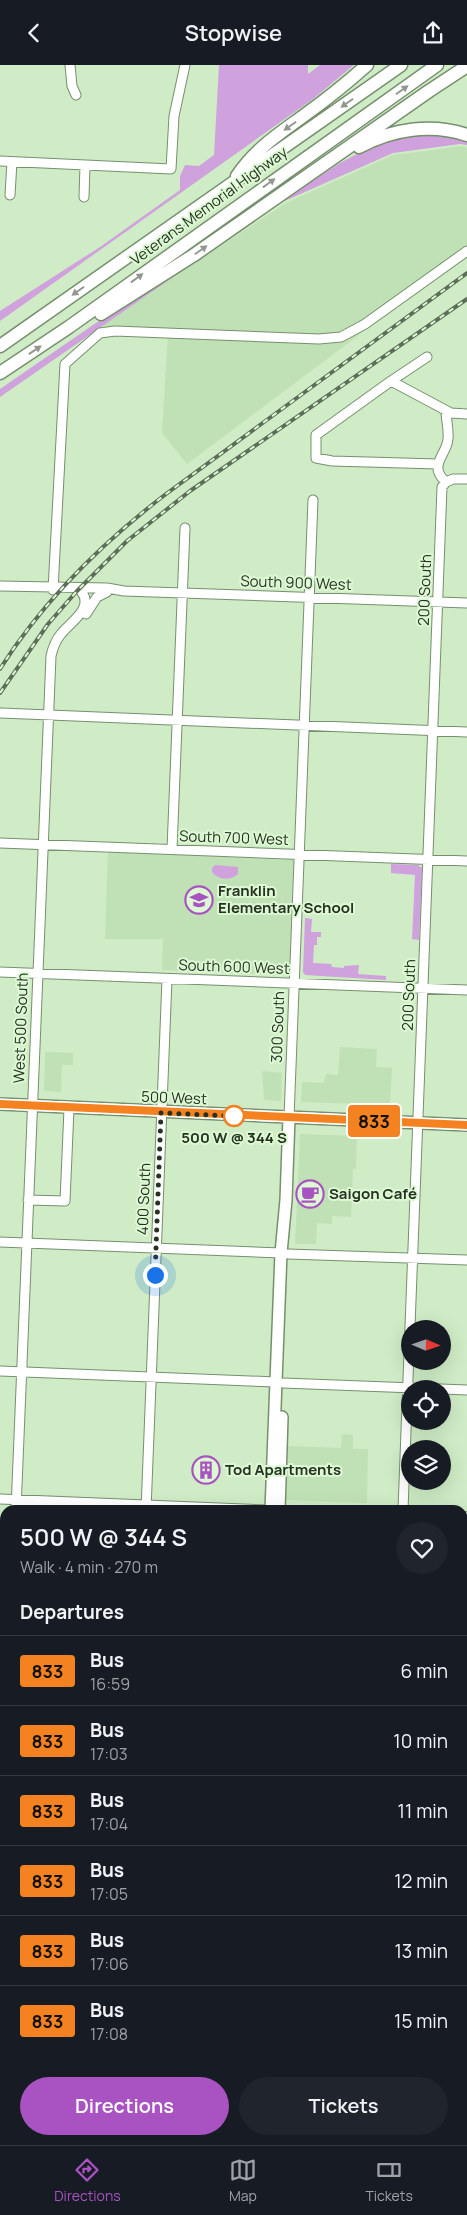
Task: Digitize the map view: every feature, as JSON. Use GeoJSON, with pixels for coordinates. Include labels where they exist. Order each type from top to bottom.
{"type":"FeatureCollection","features":[{"type":"Feature","properties":{"kind":"highway"},"geometry":{"type":"LineString","coordinates":[[233,183],[253,154],[338,90],[367,65]]}},
{"type":"Feature","properties":{"kind":"highway","name":"Veterans Memorial Highway"},"geometry":{"type":"LineString","coordinates":[[0,346],[401,65]]}},
{"type":"Feature","properties":{"kind":"highway","name":"Veterans Memorial Highway"},"geometry":{"type":"LineString","coordinates":[[0,373],[69,327],[437,65]]}},
{"type":"Feature","properties":{"kind":"highway"},"geometry":{"type":"LineString","coordinates":[[69,327],[92,319],[143,288],[467,66]]}},
{"type":"Feature","properties":{"kind":"highway"},"geometry":{"type":"LineString","coordinates":[[307,176],[321,171],[366,143],[393,133],[431,129],[467,135]]}},
{"type":"Feature","properties":{"kind":"main road","name":"500 West"},"geometry":{"type":"LineString","coordinates":[[0,1104],[69,1109],[467,1125]]}},
{"type":"Feature","properties":{"kind":"main road","name":"300 South"},"geometry":{"type":"LineString","coordinates":[[271,1505],[285,1253],[289,1217],[286,1200],[289,1118]]}},
{"type":"Feature","properties":{"kind":"main road","name":"300 South"},"geometry":{"type":"LineString","coordinates":[[279,1383],[279,1505]]}},
{"type":"Feature","properties":{"kind":"street"},"geometry":{"type":"LineString","coordinates":[[70,65],[72,86],[76,95]]}},
{"type":"Feature","properties":{"kind":"street"},"geometry":{"type":"LineString","coordinates":[[0,161],[171,169],[174,116],[185,65]]}},
{"type":"Feature","properties":{"kind":"street"},"geometry":{"type":"LineString","coordinates":[[10,195],[12,162]]}},
{"type":"Feature","properties":{"kind":"street"},"geometry":{"type":"LineString","coordinates":[[84,197],[85,165]]}},
{"type":"Feature","properties":{"kind":"street"},"geometry":{"type":"LineString","coordinates":[[53,588],[65,364],[100,333],[108,331],[319,339],[341,337],[365,324],[467,251]]}},
{"type":"Feature","properties":{"kind":"street"},"geometry":{"type":"LineString","coordinates":[[427,357],[316,435],[316,458],[332,461],[438,464]]}},
{"type":"Feature","properties":{"kind":"street"},"geometry":{"type":"LineString","coordinates":[[391,381],[446,411],[467,414]]}},
{"type":"Feature","properties":{"kind":"street"},"geometry":{"type":"LineString","coordinates":[[446,411],[448,439],[438,464],[441,478],[446,482],[453,479],[467,479]]}},
{"type":"Feature","properties":{"kind":"street","name":"200 South"},"geometry":{"type":"LineString","coordinates":[[408,1380],[442,487],[446,482]]}},
{"type":"Feature","properties":{"kind":"street","name":"300 South"},"geometry":{"type":"LineString","coordinates":[[289,1118],[313,500]]}},
{"type":"Feature","properties":{"kind":"street"},"geometry":{"type":"LineString","coordinates":[[172,849],[185,528]]}},
{"type":"Feature","properties":{"kind":"street","name":"South 900 West"},"geometry":{"type":"LineString","coordinates":[[0,586],[467,603]]}},
{"type":"Feature","properties":{"kind":"street","name":"South 900 West"},"geometry":{"type":"LineString","coordinates":[[53,588],[81,591],[124,591]]}},
{"type":"Feature","properties":{"kind":"street","name":"West 500 South"},"geometry":{"type":"LineString","coordinates":[[16,1505],[52,648],[63,631],[75,621],[85,604],[85,596],[81,591]]}},
{"type":"Feature","properties":{"kind":"street"},"geometry":{"type":"LineString","coordinates":[[75,621],[87,613],[97,597],[107,592]]}},
{"type":"Feature","properties":{"kind":"street"},"geometry":{"type":"LineString","coordinates":[[1,713],[467,732]]}},
{"type":"Feature","properties":{"kind":"street","name":"South 700 West"},"geometry":{"type":"LineString","coordinates":[[0,843],[467,861]]}},
{"type":"Feature","properties":{"kind":"street","name":"South 600 West"},"geometry":{"type":"LineString","coordinates":[[0,972],[467,990]]}},
{"type":"Feature","properties":{"kind":"street","name":"400 South"},"geometry":{"type":"LineString","coordinates":[[146,1505],[166,979]]}},
{"type":"Feature","properties":{"kind":"street"},"geometry":{"type":"LineString","coordinates":[[28,1200],[65,1201],[69,1109]]}},
{"type":"Feature","properties":{"kind":"street"},"geometry":{"type":"LineString","coordinates":[[0,1242],[467,1261]]}},
{"type":"Feature","properties":{"kind":"street"},"geometry":{"type":"LineString","coordinates":[[0,1371],[401,1387]]}},
{"type":"Feature","properties":{"kind":"street"},"geometry":{"type":"LineString","coordinates":[[451,1389],[467,1390]]}},
{"type":"Feature","properties":{"kind":"street","name":"200 South"},"geometry":{"type":"LineString","coordinates":[[403,1505],[406,1430]]}},
{"type":"Feature","properties":{"kind":"street"},"geometry":{"type":"LineString","coordinates":[[0,1499],[114,1505]]}},
{"type":"Feature","properties":{"kind":"shaded area"},"geometry":{"type":"Polygon","coordinates":[[[219,65],[308,65],[308,74],[320,65],[354,65],[313,99],[0,321],[0,311],[100,247],[180,190],[180,176],[185,165],[199,166],[214,155],[219,65]]]}},
{"type":"Feature","properties":{"kind":"shaded area"},"geometry":{"type":"Polygon","coordinates":[[[420,134],[461,138],[467,140],[467,145],[460,144],[393,153],[280,203],[0,397],[0,389],[112,312],[340,163],[391,138],[420,134]]]}},
{"type":"Feature","properties":{"kind":"shaded area"},"geometry":{"type":"Polygon","coordinates":[[[463,146],[467,148],[467,254],[187,464],[162,433],[168,333],[108,331],[102,324],[286,203],[393,155],[463,146]]]}},
{"type":"Feature","properties":{"kind":"shaded area","name":"Franklin Elementary School"},"geometry":{"type":"Polygon","coordinates":[[[108,852],[294,860],[289,975],[162,970],[163,939],[105,939],[108,852]]]}},
{"type":"Feature","properties":{"kind":"shaded area"},"geometry":{"type":"Polygon","coordinates":[[[391,864],[418,865],[422,868],[419,940],[412,939],[415,875],[391,873],[391,864]]]}},
{"type":"Feature","properties":{"kind":"shaded area"},"geometry":{"type":"Polygon","coordinates":[[[215,865],[238,867],[238,874],[228,879],[218,877],[212,872],[212,868],[215,865]]]}},
{"type":"Feature","properties":{"kind":"shaded area"},"geometry":{"type":"Polygon","coordinates":[[[305,918],[312,919],[311,932],[321,932],[321,937],[317,937],[317,945],[314,945],[313,963],[331,964],[332,967],[344,968],[344,966],[359,965],[358,974],[386,976],[386,980],[305,975],[303,972],[305,918]]]}},
{"type":"Feature","properties":{"kind":"shaded area"},"geometry":{"type":"Polygon","coordinates":[[[340,1047],[377,1049],[376,1067],[392,1068],[390,1105],[301,1102],[302,1082],[324,1083],[326,1074],[338,1075],[340,1047]]]}},
{"type":"Feature","properties":{"kind":"shaded area"},"geometry":{"type":"Polygon","coordinates":[[[45,1052],[73,1053],[73,1065],[62,1065],[61,1092],[44,1091],[45,1052]]]}},
{"type":"Feature","properties":{"kind":"shaded area"},"geometry":{"type":"Polygon","coordinates":[[[262,1071],[282,1073],[281,1101],[264,1100],[262,1071]]]}},
{"type":"Feature","properties":{"kind":"shaded area"},"geometry":{"type":"Polygon","coordinates":[[[300,1134],[357,1136],[356,1169],[353,1169],[351,1217],[332,1216],[332,1224],[317,1223],[316,1244],[295,1244],[300,1134]]]}},
{"type":"Feature","properties":{"kind":"shaded area"},"geometry":{"type":"Polygon","coordinates":[[[342,1434],[353,1435],[353,1449],[368,1449],[367,1503],[286,1500],[288,1446],[341,1448],[342,1434]]]}},
{"type":"Feature","properties":{"kind":"railway"},"geometry":{"type":"LineString","coordinates":[[0,669],[35,620],[75,574],[119,532],[166,494],[467,273]]}},
{"type":"Feature","properties":{"kind":"railway"},"geometry":{"type":"LineString","coordinates":[[0,693],[48,624],[77,591],[127,541],[190,491],[467,299]]}},
{"type":"Feature","properties":{"kind":"bus line","name":"833"},"geometry":{"type":"LineString","coordinates":[[0,1104],[43,1108],[467,1125]]}},
{"type":"Feature","properties":{"kind":"place","name":"Franklin Elementary School"},"geometry":{"type":"Point","coordinates":[199,900]}},
{"type":"Feature","properties":{"kind":"place","name":"500 W @ 344 S"},"geometry":{"type":"Point","coordinates":[234,1116]}},
{"type":"Feature","properties":{"kind":"place","name":"Saigon Café"},"geometry":{"type":"Point","coordinates":[310,1194]}},
{"type":"Feature","properties":{"kind":"place","name":"Tod Apartments"},"geometry":{"type":"Point","coordinates":[206,1470]}},
{"type":"Feature","properties":{"kind":"route"},"geometry":{"type":"LineString","coordinates":[[155,1275],[161,1113],[234,1116]]}}]}
